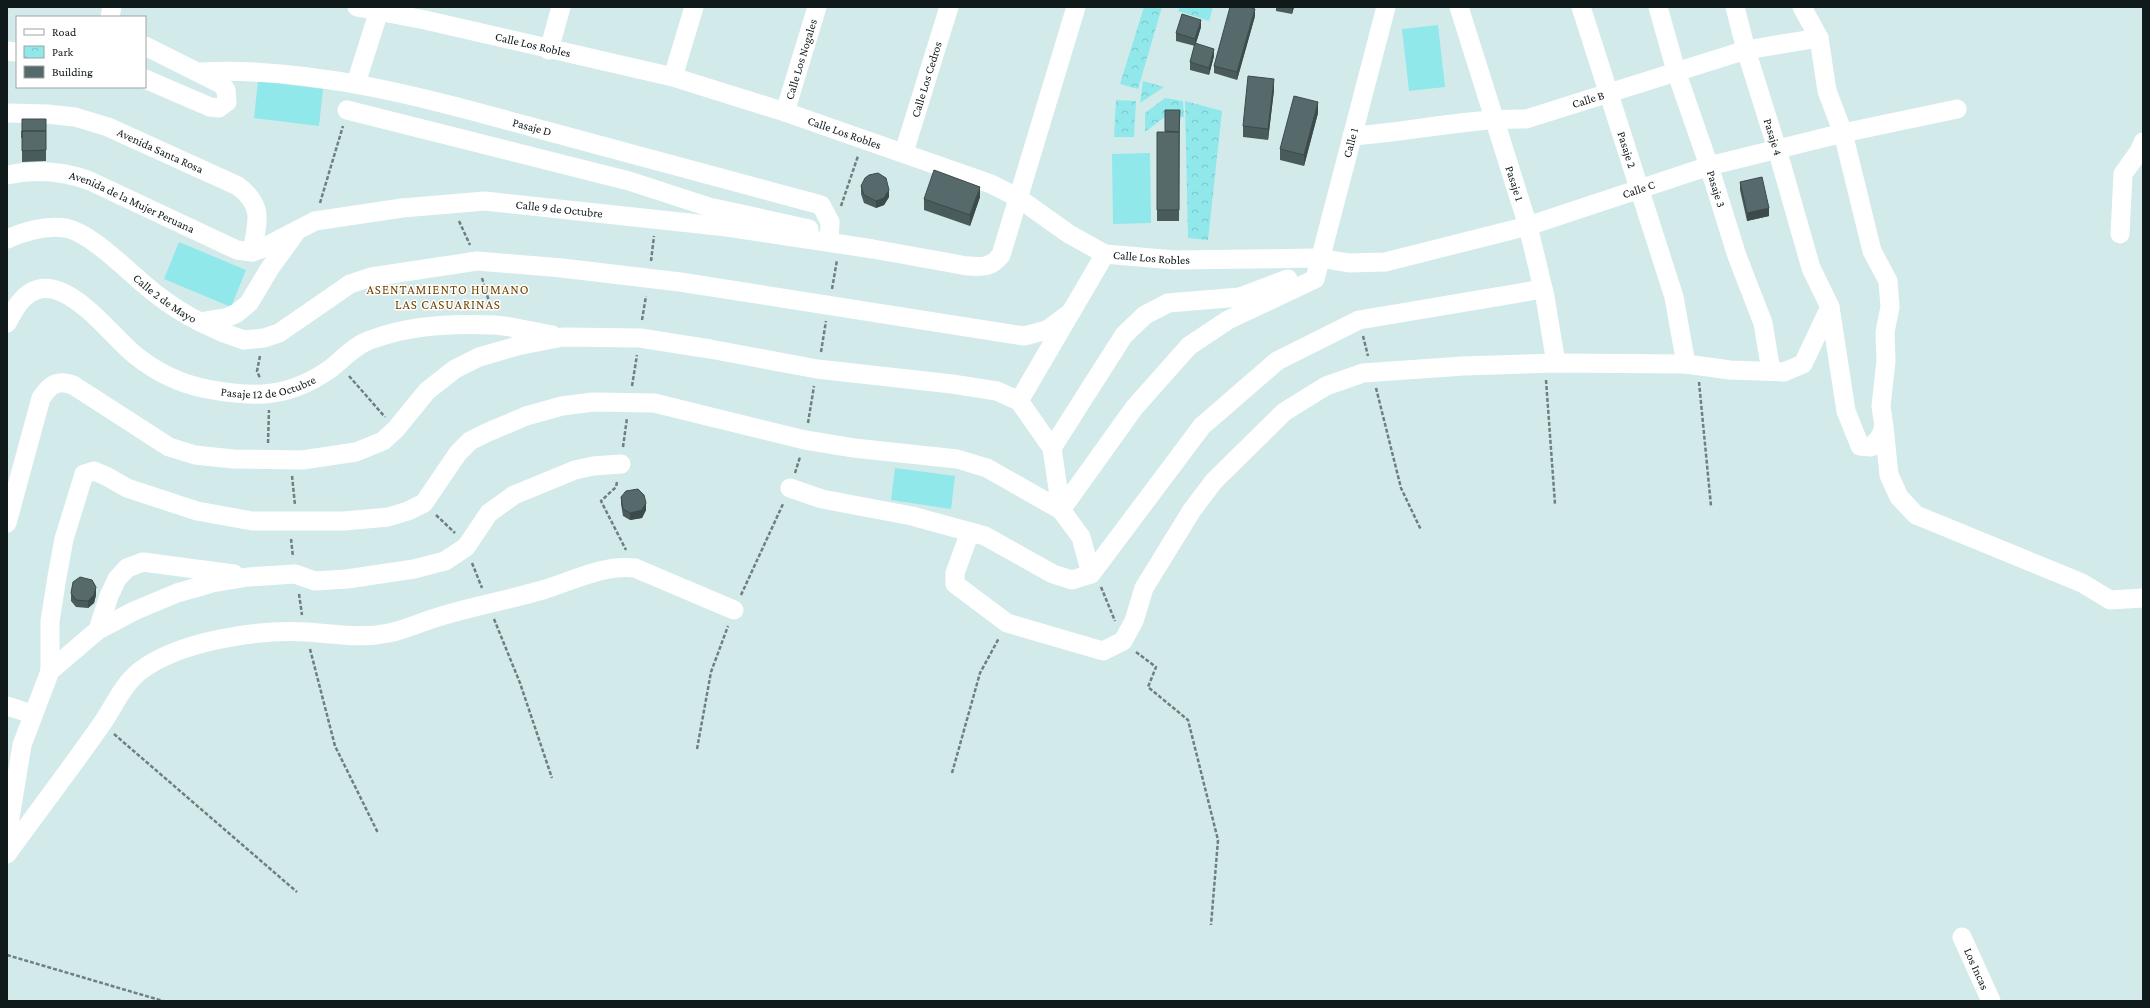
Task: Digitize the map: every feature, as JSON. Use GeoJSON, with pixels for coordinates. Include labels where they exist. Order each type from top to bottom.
{"type":"FeatureCollection","features":[{"type":"Feature","properties":{"kind":"street","name":"Calle Los Robles"},"geometry":{"type":"LineString","coordinates":[[356,7],[379,11],[427,14],[549,50],[673,77],[785,112],[904,152],[991,184],[1017,197],[1069,234],[1105,254],[1317,269]]}},
{"type":"Feature","properties":{"kind":"street"},"geometry":{"type":"LineString","coordinates":[[549,50],[561,7]]}},
{"type":"Feature","properties":{"kind":"street"},"geometry":{"type":"LineString","coordinates":[[673,77],[694,7]]}},
{"type":"Feature","properties":{"kind":"street","name":"Calle Los Nogales"},"geometry":{"type":"LineString","coordinates":[[785,112],[817,7]]}},
{"type":"Feature","properties":{"kind":"street","name":"Calle Los Cedros"},"geometry":{"type":"LineString","coordinates":[[904,152],[949,7]]}},
{"type":"Feature","properties":{"kind":"street","name":"Calle 9 de Octubre"},"geometry":{"type":"LineString","coordinates":[[252,252],[261,250],[315,220],[402,208],[485,201],[829,238],[873,250],[967,266],[983,267],[995,263],[1001,255],[1017,197],[1076,7]]}},
{"type":"Feature","properties":{"kind":"street","name":"Calle 1"},"geometry":{"type":"LineString","coordinates":[[1317,269],[1386,7]]}},
{"type":"Feature","properties":{"kind":"street","name":"Pasaje 1"},"geometry":{"type":"LineString","coordinates":[[1459,7],[1528,226],[1543,289],[1550,364]]}},
{"type":"Feature","properties":{"kind":"street","name":"Pasaje 2"},"geometry":{"type":"LineString","coordinates":[[1581,7],[1674,297],[1692,365]]}},
{"type":"Feature","properties":{"kind":"street","name":"Pasaje 3"},"geometry":{"type":"LineString","coordinates":[[1658,7],[1676,71],[1709,166],[1737,256],[1763,323],[1771,371]]}},
{"type":"Feature","properties":{"kind":"street","name":"Pasaje 4"},"geometry":{"type":"LineString","coordinates":[[1735,7],[1746,50],[1777,149],[1811,268],[1830,307],[1846,411],[1860,446],[1871,447],[1880,437],[1884,427]]}},
{"type":"Feature","properties":{"kind":"street"},"geometry":{"type":"LineString","coordinates":[[1802,7],[1819,38],[1827,91],[1844,133],[1872,250],[1888,281],[1890,307],[1885,332],[1886,361],[1881,406],[1889,475],[1899,497],[1916,515],[2082,583],[2110,600],[2143,598]]}},
{"type":"Feature","properties":{"kind":"street"},"geometry":{"type":"LineString","coordinates":[[356,83],[379,11]]}},
{"type":"Feature","properties":{"kind":"street","name":"Calle B"},"geometry":{"type":"LineString","coordinates":[[1352,136],[1382,134],[1494,118],[1526,119],[1746,50],[1819,38]]}},
{"type":"Feature","properties":{"kind":"street"},"geometry":{"type":"LineString","coordinates":[[146,46],[221,84],[226,90],[228,97],[224,106],[218,108],[210,107],[146,79]]}},
{"type":"Feature","properties":{"kind":"street","name":"Pasaje D"},"geometry":{"type":"LineString","coordinates":[[199,72],[232,70],[356,83],[478,112],[821,205],[830,222],[829,238]]}},
{"type":"Feature","properties":{"kind":"street","name":"Calle C"},"geometry":{"type":"LineString","coordinates":[[1317,269],[1349,263],[1385,262],[1528,226],[1709,166],[1844,133],[1957,109]]}},
{"type":"Feature","properties":{"kind":"street"},"geometry":{"type":"LineString","coordinates":[[347,110],[629,181],[709,207],[778,221],[829,238]]}},
{"type":"Feature","properties":{"kind":"street","name":"Avenida Santa Rosa"},"geometry":{"type":"LineString","coordinates":[[7,113],[47,114],[75,117],[108,127],[238,186],[249,195],[256,205],[258,215],[252,252]]}},
{"type":"Feature","properties":{"kind":"street"},"geometry":{"type":"LineString","coordinates":[[2120,234],[2123,174],[2140,150],[2143,142]]}},
{"type":"Feature","properties":{"kind":"street","name":"Avenida de la Mujer Peruana"},"geometry":{"type":"LineString","coordinates":[[7,174],[45,171],[71,174],[90,181],[237,250],[252,252]]}},
{"type":"Feature","properties":{"kind":"street","name":"Calle 2 de Mayo"},"geometry":{"type":"LineString","coordinates":[[7,239],[23,232],[45,228],[65,228],[84,235],[156,294],[200,322],[226,318],[237,313],[249,303],[270,268],[298,230]]}},
{"type":"Feature","properties":{"kind":"street"},"geometry":{"type":"LineString","coordinates":[[1019,401],[1105,254]]}},
{"type":"Feature","properties":{"kind":"street"},"geometry":{"type":"LineString","coordinates":[[200,322],[244,340],[264,338],[280,333],[350,284],[371,276],[477,261],[649,278],[1024,336],[1047,330],[1071,312]]}},
{"type":"Feature","properties":{"kind":"street"},"geometry":{"type":"LineString","coordinates":[[1052,448],[1124,335],[1145,315],[1168,303],[1240,297],[1317,269]]}},
{"type":"Feature","properties":{"kind":"street"},"geometry":{"type":"LineString","coordinates":[[1061,510],[1134,408],[1189,346],[1228,320],[1317,269]]}},
{"type":"Feature","properties":{"kind":"street","name":"Pasaje 12 de Octubre"},"geometry":{"type":"LineString","coordinates":[[7,323],[20,302],[32,292],[46,288],[60,290],[74,298],[135,355],[160,372],[192,386],[230,393],[269,395],[302,386],[329,370],[367,341],[394,331],[436,326],[495,325],[563,337]]}},
{"type":"Feature","properties":{"kind":"street"},"geometry":{"type":"LineString","coordinates":[[790,488],[822,499],[912,516],[985,536],[1053,574],[1072,580],[1091,574],[1202,426],[1277,361],[1359,320],[1543,289]]}},
{"type":"Feature","properties":{"kind":"street"},"geometry":{"type":"LineString","coordinates":[[970,532],[956,573],[956,584],[1007,623],[1103,651],[1123,641],[1134,621],[1144,588],[1192,510],[1214,481],[1284,412],[1326,386],[1363,373],[1463,366],[1550,364],[1692,365],[1730,370],[1784,372],[1803,364],[1830,307]]}},
{"type":"Feature","properties":{"kind":"street"},"geometry":{"type":"LineString","coordinates":[[7,523],[41,398],[52,385],[58,382],[73,385],[169,447],[195,455],[291,460],[356,452],[383,441],[396,429],[427,391],[455,369],[479,357],[517,346],[563,337],[640,338],[710,349],[817,369],[952,384],[998,391],[1019,401],[1052,448],[1061,510]]}},
{"type":"Feature","properties":{"kind":"street"},"geometry":{"type":"LineString","coordinates":[[7,836],[22,744],[32,714],[50,671],[50,621],[64,540],[84,474],[94,471],[127,488],[197,511],[252,521],[344,521],[388,517],[408,511],[424,503],[458,453],[470,441],[486,433],[526,416],[562,406],[593,402],[654,403],[805,440],[854,448],[957,459],[987,468],[1061,510],[1081,537],[1091,574]]}},
{"type":"Feature","properties":{"kind":"street"},"geometry":{"type":"LineString","coordinates":[[50,671],[98,630],[134,611],[177,593],[248,577],[295,574],[315,581],[407,570],[445,561],[466,547],[488,514],[514,495],[575,470],[593,466],[620,464]]}},
{"type":"Feature","properties":{"kind":"street"},"geometry":{"type":"LineString","coordinates":[[98,630],[109,596],[117,579],[127,568],[143,562],[248,577]]}},
{"type":"Feature","properties":{"kind":"street"},"geometry":{"type":"LineString","coordinates":[[7,854],[102,724],[122,690],[139,672],[164,655],[239,635],[306,632],[360,637],[391,633],[488,603],[539,591],[606,568],[620,566],[635,568],[734,610]]}},
{"type":"Feature","properties":{"kind":"street"},"geometry":{"type":"LineString","coordinates":[[7,706],[32,714]]}},
{"type":"Feature","properties":{"kind":"street","name":"Los Incas"},"geometry":{"type":"LineString","coordinates":[[1962,937],[1991,1001]]}},
{"type":"Feature","properties":{"kind":"path"},"geometry":{"type":"LineString","coordinates":[[315,220],[347,110]]}},
{"type":"Feature","properties":{"kind":"path"},"geometry":{"type":"LineString","coordinates":[[839,212],[863,138]]}},
{"type":"Feature","properties":{"kind":"path"},"geometry":{"type":"LineString","coordinates":[[635,568],[601,501],[616,487],[649,278],[656,219]]}},
{"type":"Feature","properties":{"kind":"path"},"geometry":{"type":"LineString","coordinates":[[1359,320],[1400,488],[1421,530]]}},
{"type":"Feature","properties":{"kind":"path"},"geometry":{"type":"LineString","coordinates":[[1550,364],[1556,504]]}},
{"type":"Feature","properties":{"kind":"path"},"geometry":{"type":"LineString","coordinates":[[1692,365],[1712,506]]}},
{"type":"Feature","properties":{"kind":"path"},"geometry":{"type":"LineString","coordinates":[[329,370],[349,375],[396,429]]}},
{"type":"Feature","properties":{"kind":"path"},"geometry":{"type":"LineString","coordinates":[[291,460],[295,509],[289,521],[295,574],[306,632],[335,746],[378,833]]}},
{"type":"Feature","properties":{"kind":"path"},"geometry":{"type":"LineString","coordinates":[[424,503],[464,542],[520,683],[552,778]]}},
{"type":"Feature","properties":{"kind":"path"},"geometry":{"type":"LineString","coordinates":[[1091,574],[1100,584],[1123,641],[1156,667],[1148,687],[1188,720],[1218,840],[1211,926]]}},
{"type":"Feature","properties":{"kind":"path"},"geometry":{"type":"LineString","coordinates":[[952,773],[980,673],[1007,623]]}},
{"type":"Feature","properties":{"kind":"path"},"geometry":{"type":"LineString","coordinates":[[102,724],[297,892]]}},
{"type":"Feature","properties":{"kind":"path"},"geometry":{"type":"LineString","coordinates":[[7,955],[163,1001]]}},
{"type":"Feature","properties":{"kind":"green space"},"geometry":{"type":"Polygon","coordinates":[[[1144,7],[1162,7],[1138,89],[1120,84],[1144,7]]]}},
{"type":"Feature","properties":{"kind":"green space"},"geometry":{"type":"Polygon","coordinates":[[[1180,7],[1213,7],[1209,21],[1178,11],[1180,7]]]}},
{"type":"Feature","properties":{"kind":"green space"},"geometry":{"type":"Polygon","coordinates":[[[1438,25],[1445,87],[1409,91],[1402,29],[1438,25]]]}},
{"type":"Feature","properties":{"kind":"green space"},"geometry":{"type":"Polygon","coordinates":[[[258,81],[323,89],[319,126],[254,118],[258,81]]]}},
{"type":"Feature","properties":{"kind":"green space"},"geometry":{"type":"Polygon","coordinates":[[[1143,81],[1164,87],[1140,103],[1143,81]]]}},
{"type":"Feature","properties":{"kind":"green space"},"geometry":{"type":"Polygon","coordinates":[[[1165,98],[1183,101],[1184,117],[1165,117],[1145,132],[1145,113],[1165,98]]]}},
{"type":"Feature","properties":{"kind":"green space"},"geometry":{"type":"Polygon","coordinates":[[[1116,100],[1136,101],[1134,137],[1114,137],[1116,100]]]}},
{"type":"Feature","properties":{"kind":"green space"},"geometry":{"type":"Polygon","coordinates":[[[1185,101],[1222,111],[1208,240],[1188,238],[1185,101]]]}},
{"type":"Feature","properties":{"kind":"green space"},"geometry":{"type":"Polygon","coordinates":[[[1150,153],[1151,223],[1113,224],[1112,154],[1150,153]]]}},
{"type":"Feature","properties":{"kind":"green space"},"geometry":{"type":"Polygon","coordinates":[[[179,242],[246,270],[231,307],[164,279],[179,242]]]}},
{"type":"Feature","properties":{"kind":"green space"},"geometry":{"type":"Polygon","coordinates":[[[895,468],[955,476],[951,509],[891,500],[895,468]]]}},
{"type":"Feature","properties":{"kind":"building"},"geometry":{"type":"Polygon","coordinates":[[[1230,7],[1249,7],[1255,9],[1237,72],[1214,66],[1230,7]]]}},
{"type":"Feature","properties":{"kind":"building"},"geometry":{"type":"Polygon","coordinates":[[[1182,14],[1201,20],[1195,39],[1176,33],[1182,14]]]}},
{"type":"Feature","properties":{"kind":"building"},"geometry":{"type":"Polygon","coordinates":[[[1195,43],[1214,49],[1209,68],[1190,62],[1195,43]]]}},
{"type":"Feature","properties":{"kind":"building"},"geometry":{"type":"Polygon","coordinates":[[[1248,76],[1274,79],[1268,129],[1243,126],[1248,76]]]}},
{"type":"Feature","properties":{"kind":"building"},"geometry":{"type":"Polygon","coordinates":[[[1294,96],[1318,102],[1304,155],[1280,149],[1294,96]]]}},
{"type":"Feature","properties":{"kind":"building"},"geometry":{"type":"Polygon","coordinates":[[[1165,110],[1180,110],[1179,132],[1165,131],[1165,110]]]}},
{"type":"Feature","properties":{"kind":"building"},"geometry":{"type":"Polygon","coordinates":[[[22,119],[46,119],[46,131],[22,131],[22,119]]]}},
{"type":"Feature","properties":{"kind":"building"},"geometry":{"type":"Polygon","coordinates":[[[22,131],[46,131],[46,150],[22,151],[22,131]]]}},
{"type":"Feature","properties":{"kind":"building"},"geometry":{"type":"Polygon","coordinates":[[[1157,132],[1179,132],[1179,210],[1157,210],[1157,132]]]}},
{"type":"Feature","properties":{"kind":"building"},"geometry":{"type":"Polygon","coordinates":[[[934,170],[980,187],[970,215],[924,199],[934,170]]]}},
{"type":"Feature","properties":{"kind":"building"},"geometry":{"type":"Polygon","coordinates":[[[878,173],[886,178],[889,190],[884,198],[876,201],[864,195],[861,186],[865,178],[869,175],[878,173]]]}},
{"type":"Feature","properties":{"kind":"building"},"geometry":{"type":"Polygon","coordinates":[[[1762,177],[1769,208],[1747,213],[1740,182],[1762,177]]]}},
{"type":"Feature","properties":{"kind":"building"},"geometry":{"type":"Polygon","coordinates":[[[638,489],[644,495],[646,503],[642,510],[630,513],[623,509],[621,497],[626,491],[638,489]]]}},
{"type":"Feature","properties":{"kind":"building"},"geometry":{"type":"Polygon","coordinates":[[[80,577],[92,580],[96,587],[94,595],[88,601],[76,600],[71,593],[73,582],[80,577]]]}},
{"type":"Feature","properties":{"kind":"district","name":"ASENTAMIENTO HUMANO LAS CASUARINAS"},"geometry":{"type":"Point","coordinates":[448,296]}}]}
